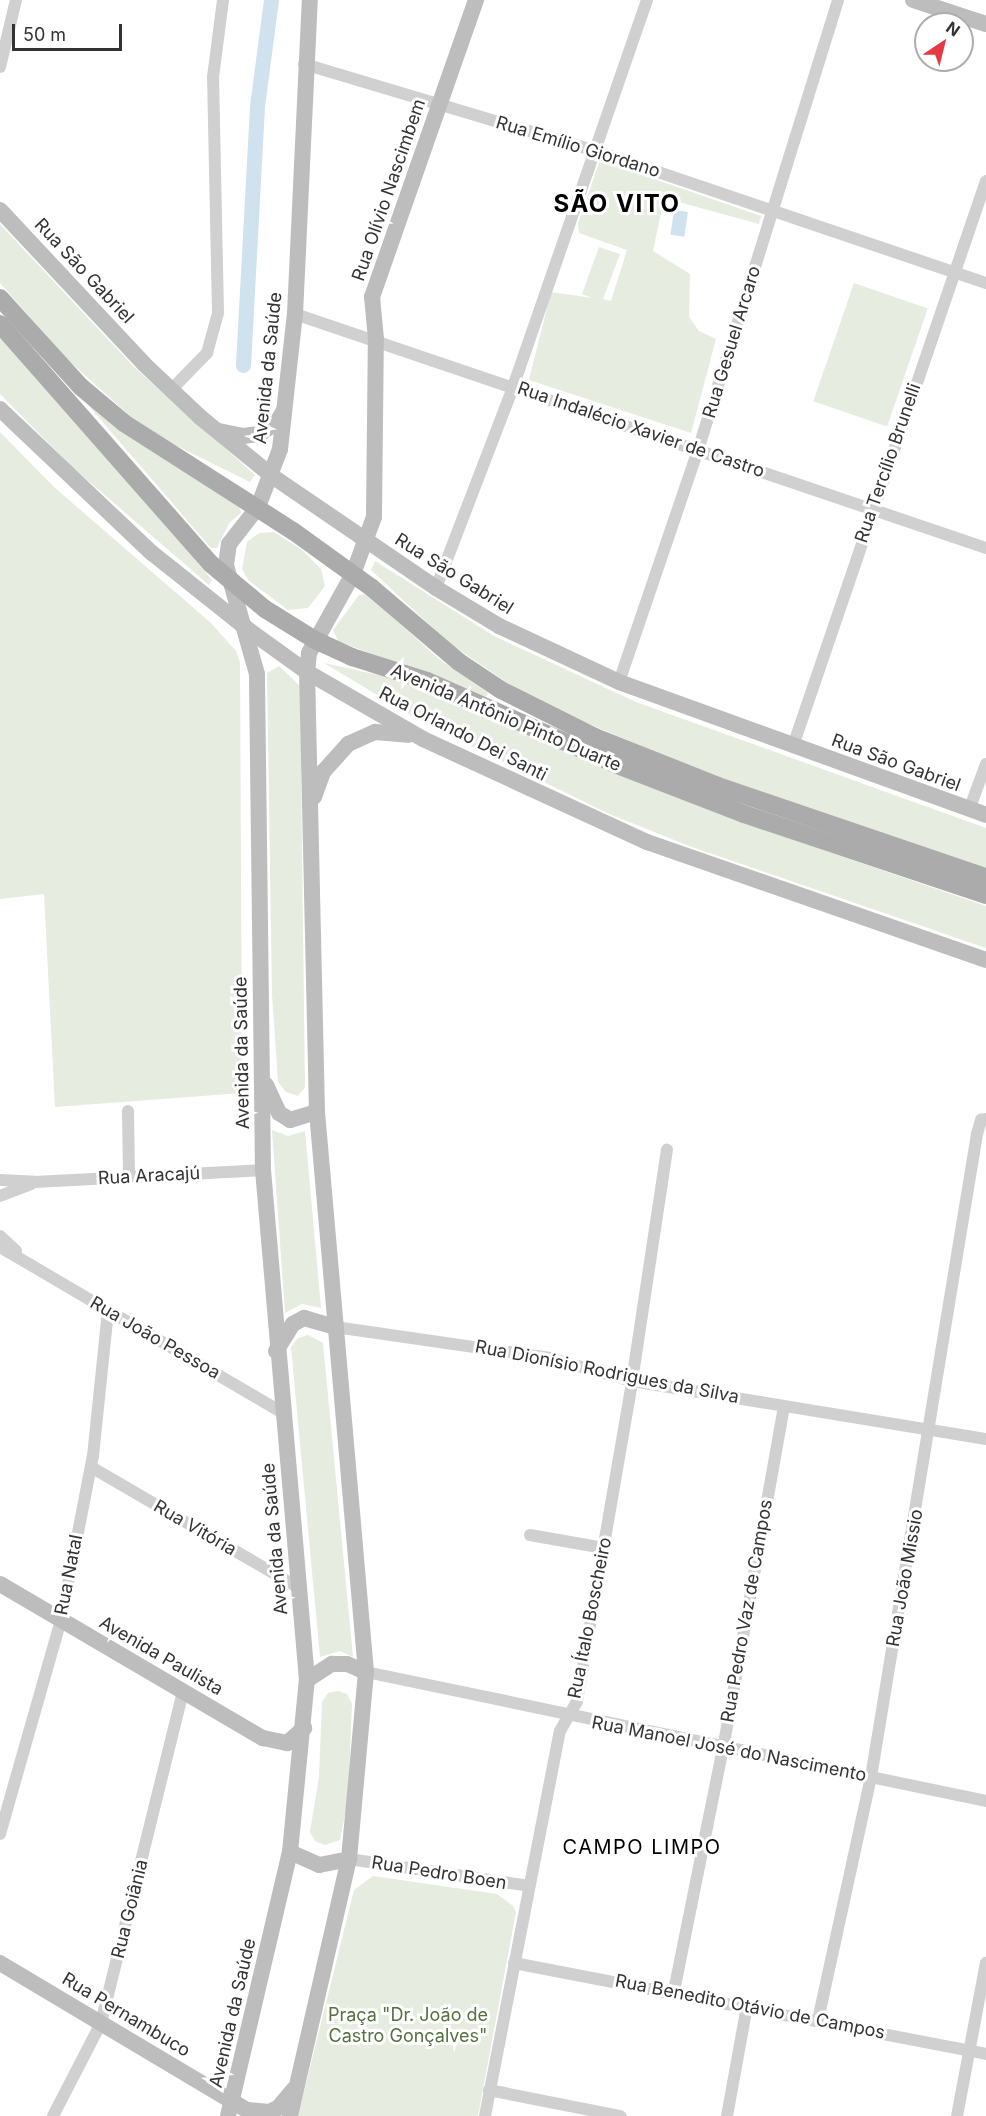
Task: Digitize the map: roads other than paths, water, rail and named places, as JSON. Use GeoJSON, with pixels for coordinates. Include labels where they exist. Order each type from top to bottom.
{"type":"FeatureCollection","features":[{"type":"Feature","properties":{"kind":"main road","name":"Avenida da Saúde"},"geometry":{"type":"LineString","coordinates":[[230,2109],[290,1852],[307,1680],[276,1352],[263,1170],[257,674],[246,628],[228,578],[229,544],[258,507],[272,476],[286,404],[295,314],[304,64],[310,0]]}},
{"type":"Feature","properties":{"kind":"main road","name":"Rua Olívio Nascimbem"},"geometry":{"type":"LineString","coordinates":[[353,574],[366,542],[377,493],[376,339],[372,297],[476,0]]}},
{"type":"Feature","properties":{"kind":"main road"},"geometry":{"type":"LineString","coordinates":[[913,0],[986,24]]}},
{"type":"Feature","properties":{"kind":"main road","name":"Rua São Gabriel"},"geometry":{"type":"LineString","coordinates":[[0,210],[171,390],[212,427],[272,476],[436,588],[499,626],[619,682],[986,815]]}},
{"type":"Feature","properties":{"kind":"main road","name":"Avenida Antônio Pinto Duarte"},"geometry":{"type":"LineString","coordinates":[[0,298],[101,404],[170,453],[258,507],[353,574],[459,662],[530,707],[718,786],[986,877]]}},
{"type":"Feature","properties":{"kind":"main road","name":"Avenida Antônio Pinto Duarte"},"geometry":{"type":"LineString","coordinates":[[0,324],[228,578],[265,609],[315,640],[352,657],[427,681],[615,764],[744,814],[986,896]]}},
{"type":"Feature","properties":{"kind":"main road"},"geometry":{"type":"LineString","coordinates":[[212,427],[243,436],[260,434],[278,421],[286,404]]}},
{"type":"Feature","properties":{"kind":"main road","name":"Rua Orlando Dei Santi"},"geometry":{"type":"LineString","coordinates":[[0,408],[152,553],[246,628],[307,672],[423,738],[647,842],[986,960]]}},
{"type":"Feature","properties":{"kind":"main road"},"geometry":{"type":"LineString","coordinates":[[290,2116],[350,1859],[366,1672],[317,1112],[307,672],[315,640],[353,574]]}},
{"type":"Feature","properties":{"kind":"main road"},"geometry":{"type":"LineString","coordinates":[[310,812],[323,772],[348,744],[375,732],[391,730],[423,738]]}},
{"type":"Feature","properties":{"kind":"main road"},"geometry":{"type":"LineString","coordinates":[[262,1076],[279,1113],[290,1120],[317,1112]]}},
{"type":"Feature","properties":{"kind":"main road"},"geometry":{"type":"LineString","coordinates":[[276,1352],[292,1324],[304,1318],[335,1327]]}},
{"type":"Feature","properties":{"kind":"main road","name":"Avenida Paulista"},"geometry":{"type":"LineString","coordinates":[[0,1584],[272,1742],[287,1743],[304,1728]]}},
{"type":"Feature","properties":{"kind":"main road"},"geometry":{"type":"LineString","coordinates":[[307,1680],[332,1664],[347,1664],[366,1672]]}},
{"type":"Feature","properties":{"kind":"main road"},"geometry":{"type":"LineString","coordinates":[[290,1852],[319,1865],[350,1859]]}},
{"type":"Feature","properties":{"kind":"main road","name":"Rua Pernambuco"},"geometry":{"type":"LineString","coordinates":[[0,1962],[101,2023],[230,2109],[269,2112],[286,2102],[300,2081]]}},
{"type":"Feature","properties":{"kind":"street"},"geometry":{"type":"LineString","coordinates":[[0,67],[16,0]]}},
{"type":"Feature","properties":{"kind":"street"},"geometry":{"type":"LineString","coordinates":[[171,390],[207,353],[218,313],[213,77],[223,0]]}},
{"type":"Feature","properties":{"kind":"street"},"geometry":{"type":"LineString","coordinates":[[436,588],[513,387],[647,0]]}},
{"type":"Feature","properties":{"kind":"street","name":"Rua Gesuel Arcaro"},"geometry":{"type":"LineString","coordinates":[[619,682],[699,450],[838,0]]}},
{"type":"Feature","properties":{"kind":"street","name":"Rua Emílio Giordano"},"geometry":{"type":"LineString","coordinates":[[304,64],[596,151],[986,283]]}},
{"type":"Feature","properties":{"kind":"street","name":"Rua Tercílio Brunelli"},"geometry":{"type":"LineString","coordinates":[[793,746],[986,181]]}},
{"type":"Feature","properties":{"kind":"street","name":"Rua Indalécio Xavier de Castro"},"geometry":{"type":"LineString","coordinates":[[295,314],[376,339],[986,548]]}},
{"type":"Feature","properties":{"kind":"street"},"geometry":{"type":"LineString","coordinates":[[969,810],[986,764]]}},
{"type":"Feature","properties":{"kind":"street"},"geometry":{"type":"LineString","coordinates":[[128,1111],[129,1178]]}},
{"type":"Feature","properties":{"kind":"street","name":"Rua João Missio"},"geometry":{"type":"LineString","coordinates":[[818,2020],[871,1777],[930,1431],[977,1134],[981,1120],[986,1119]]}},
{"type":"Feature","properties":{"kind":"street","name":"Rua Ítalo Boscheiro"},"geometry":{"type":"LineString","coordinates":[[485,2116],[560,1731],[577,1701],[632,1381],[667,1150]]}},
{"type":"Feature","properties":{"kind":"street","name":"Rua Aracajú"},"geometry":{"type":"LineString","coordinates":[[0,1180],[35,1182],[263,1170]]}},
{"type":"Feature","properties":{"kind":"street","name":"Rua Aracajú"},"geometry":{"type":"LineString","coordinates":[[0,1196],[35,1182]]}},
{"type":"Feature","properties":{"kind":"street","name":"Rua João Pessoa"},"geometry":{"type":"LineString","coordinates":[[0,1236],[27,1263]]}},
{"type":"Feature","properties":{"kind":"street","name":"Rua João Pessoa"},"geometry":{"type":"LineString","coordinates":[[0,1247],[283,1413]]}},
{"type":"Feature","properties":{"kind":"street","name":"Rua Natal"},"geometry":{"type":"LineString","coordinates":[[0,1834],[61,1620],[91,1467],[108,1310]]}},
{"type":"Feature","properties":{"kind":"street","name":"Rua Dionísio Rodrigues da Silva"},"geometry":{"type":"LineString","coordinates":[[335,1327],[561,1360],[632,1381],[986,1440]]}},
{"type":"Feature","properties":{"kind":"street","name":"Rua Pedro Vaz de Campos"},"geometry":{"type":"LineString","coordinates":[[674,1991],[723,1749],[784,1406]]}},
{"type":"Feature","properties":{"kind":"street","name":"Rua Vitória"},"geometry":{"type":"LineString","coordinates":[[91,1467],[299,1588]]}},
{"type":"Feature","properties":{"kind":"street"},"geometry":{"type":"LineString","coordinates":[[530,1535],[604,1548]]}},
{"type":"Feature","properties":{"kind":"street","name":"Rua Manoel José do Nascimento"},"geometry":{"type":"LineString","coordinates":[[366,1672],[723,1749],[986,1801]]}},
{"type":"Feature","properties":{"kind":"street","name":"Rua Goiânia"},"geometry":{"type":"LineString","coordinates":[[53,2116],[101,2023],[183,1692]]}},
{"type":"Feature","properties":{"kind":"street","name":"Rua Pedro Boen"},"geometry":{"type":"LineString","coordinates":[[350,1859],[529,1887]]}},
{"type":"Feature","properties":{"kind":"street"},"geometry":{"type":"LineString","coordinates":[[957,2116],[986,1963]]}},
{"type":"Feature","properties":{"kind":"street","name":"Rua Benedito Otávio de Campos"},"geometry":{"type":"LineString","coordinates":[[514,1964],[674,1991],[986,2054]]}},
{"type":"Feature","properties":{"kind":"street"},"geometry":{"type":"LineString","coordinates":[[727,2116],[747,2006]]}},
{"type":"Feature","properties":{"kind":"street"},"geometry":{"type":"LineString","coordinates":[[489,2090],[620,2116]]}},
{"type":"Feature","properties":{"kind":"water"},"geometry":{"type":"Polygon","coordinates":[[[674,210],[688,212],[684,237],[671,235],[674,210]]]}},
{"type":"Feature","properties":{"kind":"waterway"},"geometry":{"type":"LineString","coordinates":[[243,365],[257,106],[271,0]]}},
{"type":"Feature","properties":{"kind":"district","name":"SÃO VITO"},"geometry":{"type":"Point","coordinates":[617,204]}},
{"type":"Feature","properties":{"kind":"district","name":"CAMPO LIMPO"},"geometry":{"type":"Point","coordinates":[642,1847]}},
{"type":"Feature","properties":{"kind":"park label","name":"Praça \"Dr. João de Castro Gonçalves\""},"geometry":{"type":"Point","coordinates":[408,2026]}}]}
